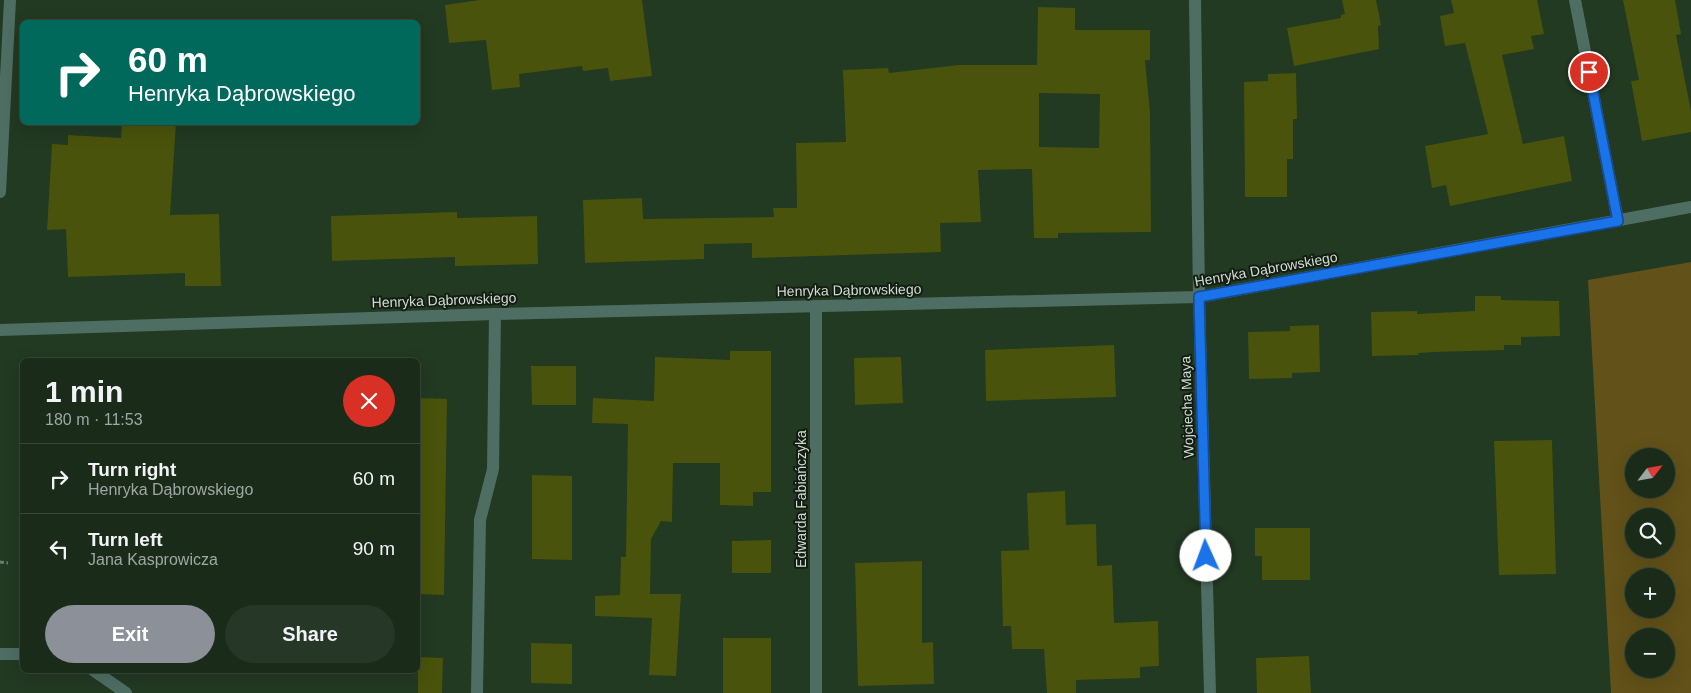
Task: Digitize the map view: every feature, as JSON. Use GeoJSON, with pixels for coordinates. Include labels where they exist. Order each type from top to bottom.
{"type":"FeatureCollection","features":[{"type":"Feature","properties":{"kind":"street"},"geometry":{"type":"LineString","coordinates":[[0,192],[10,0]]}},
{"type":"Feature","properties":{"kind":"street","name":"Wojciecha Maya"},"geometry":{"type":"LineString","coordinates":[[1195,0],[1199,297],[1210,693]]}},
{"type":"Feature","properties":{"kind":"street"},"geometry":{"type":"LineString","coordinates":[[1575,0],[1618,221]]}},
{"type":"Feature","properties":{"kind":"street","name":"Henryka Dąbrowskiego"},"geometry":{"type":"LineString","coordinates":[[0,330],[494,314],[1199,297],[1691,207]]}},
{"type":"Feature","properties":{"kind":"street","name":"Edwarda Fabiańczyka"},"geometry":{"type":"LineString","coordinates":[[816,306],[816,693]]}},
{"type":"Feature","properties":{"kind":"street"},"geometry":{"type":"LineString","coordinates":[[477,693],[480,520],[494,468],[494,314]]}},
{"type":"Feature","properties":{"kind":"street"},"geometry":{"type":"LineString","coordinates":[[0,654],[20,654]]}},
{"type":"Feature","properties":{"kind":"street"},"geometry":{"type":"LineString","coordinates":[[97,673],[126,693]]}},
{"type":"Feature","properties":{"kind":"path"},"geometry":{"type":"LineString","coordinates":[[0,562],[8,563]]}},
{"type":"Feature","properties":{"kind":"shaded area"},"geometry":{"type":"Polygon","coordinates":[[[1691,262],[1691,693],[1611,693],[1588,280],[1691,262]]]}},
{"type":"Feature","properties":{"kind":"building"},"geometry":{"type":"Polygon","coordinates":[[[480,0],[642,0],[652,76],[610,81],[608,68],[583,71],[582,66],[519,74],[520,87],[492,90],[486,40],[449,43],[445,5],[480,0]]]}},
{"type":"Feature","properties":{"kind":"building"},"geometry":{"type":"Polygon","coordinates":[[[1342,0],[1376,0],[1381,25],[1378,26],[1379,49],[1294,66],[1287,28],[1341,18],[1341,15],[1345,14],[1342,0]]]}},
{"type":"Feature","properties":{"kind":"building"},"geometry":{"type":"Polygon","coordinates":[[[1451,0],[1537,0],[1544,34],[1531,36],[1534,49],[1502,55],[1523,144],[1564,136],[1572,181],[1450,206],[1446,185],[1432,188],[1425,146],[1488,134],[1465,43],[1445,46],[1440,16],[1454,13],[1451,0]]]}},
{"type":"Feature","properties":{"kind":"building"},"geometry":{"type":"Polygon","coordinates":[[[1623,0],[1675,0],[1681,34],[1676,35],[1691,111],[1691,132],[1642,141],[1631,81],[1639,80],[1623,0]]]}},
{"type":"Feature","properties":{"kind":"building"},"geometry":{"type":"Polygon","coordinates":[[[1038,7],[1075,8],[1075,30],[1150,30],[1150,60],[1145,60],[1150,113],[1151,232],[1058,233],[1058,238],[1034,238],[1032,169],[978,170],[981,222],[940,223],[941,252],[752,258],[752,243],[704,244],[704,259],[585,263],[583,200],[642,198],[643,219],[774,217],[773,208],[797,208],[796,143],[846,142],[843,70],[888,68],[889,73],[959,65],[1037,65],[1038,7]],[[1039,93],[1039,147],[1099,148],[1100,94],[1039,93]]]}},
{"type":"Feature","properties":{"kind":"building"},"geometry":{"type":"Polygon","coordinates":[[[1296,73],[1297,119],[1293,119],[1293,159],[1287,159],[1287,197],[1245,197],[1244,82],[1268,81],[1268,74],[1296,73]]]}},
{"type":"Feature","properties":{"kind":"building"},"geometry":{"type":"Polygon","coordinates":[[[122,125],[176,125],[170,215],[219,214],[221,286],[185,286],[185,273],[68,277],[66,229],[47,230],[52,144],[68,145],[68,135],[121,138],[122,125]]]}},
{"type":"Feature","properties":{"kind":"building"},"geometry":{"type":"Polygon","coordinates":[[[457,212],[457,218],[537,216],[538,264],[455,266],[455,257],[332,261],[331,216],[457,212]]]}},
{"type":"Feature","properties":{"kind":"building"},"geometry":{"type":"Polygon","coordinates":[[[1475,296],[1501,296],[1501,300],[1559,301],[1560,336],[1521,337],[1521,345],[1504,345],[1504,350],[1372,356],[1371,312],[1417,311],[1417,314],[1475,311],[1475,296]]]}},
{"type":"Feature","properties":{"kind":"building"},"geometry":{"type":"Polygon","coordinates":[[[1319,325],[1320,372],[1292,373],[1292,378],[1249,379],[1248,332],[1290,331],[1290,326],[1319,325]]]}},
{"type":"Feature","properties":{"kind":"building"},"geometry":{"type":"Polygon","coordinates":[[[1114,345],[1116,397],[986,401],[985,350],[1114,345]]]}},
{"type":"Feature","properties":{"kind":"building"},"geometry":{"type":"Polygon","coordinates":[[[730,351],[771,351],[771,492],[753,492],[753,506],[720,505],[720,463],[673,463],[672,522],[661,521],[651,539],[650,594],[681,594],[676,676],[649,675],[652,618],[595,616],[595,596],[620,595],[621,557],[626,557],[628,424],[592,423],[593,398],[654,401],[655,357],[730,360],[730,351]]]}},
{"type":"Feature","properties":{"kind":"building"},"geometry":{"type":"Polygon","coordinates":[[[901,357],[903,403],[855,405],[854,358],[901,357]]]}},
{"type":"Feature","properties":{"kind":"building"},"geometry":{"type":"Polygon","coordinates":[[[531,366],[576,366],[576,405],[532,405],[531,366]]]}},
{"type":"Feature","properties":{"kind":"building"},"geometry":{"type":"Polygon","coordinates":[[[420,398],[447,399],[444,595],[420,594],[420,398]]]}},
{"type":"Feature","properties":{"kind":"building"},"geometry":{"type":"Polygon","coordinates":[[[1552,440],[1556,574],[1499,575],[1494,441],[1552,440]]]}},
{"type":"Feature","properties":{"kind":"building"},"geometry":{"type":"Polygon","coordinates":[[[532,475],[572,476],[572,560],[532,559],[532,475]]]}},
{"type":"Feature","properties":{"kind":"building"},"geometry":{"type":"Polygon","coordinates":[[[1065,491],[1066,525],[1096,524],[1097,566],[1112,565],[1114,623],[1158,621],[1159,666],[1140,667],[1140,678],[1076,680],[1076,693],[1047,693],[1044,649],[1012,649],[1011,626],[1003,626],[1001,551],[1029,550],[1027,493],[1065,491]]]}},
{"type":"Feature","properties":{"kind":"building"},"geometry":{"type":"Polygon","coordinates":[[[1255,528],[1310,528],[1310,580],[1262,580],[1262,556],[1255,556],[1255,528]]]}},
{"type":"Feature","properties":{"kind":"building"},"geometry":{"type":"Polygon","coordinates":[[[771,540],[771,573],[732,573],[732,541],[771,540]]]}},
{"type":"Feature","properties":{"kind":"building"},"geometry":{"type":"Polygon","coordinates":[[[922,561],[922,643],[933,642],[934,684],[858,686],[855,563],[922,561]]]}},
{"type":"Feature","properties":{"kind":"building"},"geometry":{"type":"Polygon","coordinates":[[[723,638],[771,638],[771,693],[723,693],[723,638]]]}},
{"type":"Feature","properties":{"kind":"building"},"geometry":{"type":"Polygon","coordinates":[[[531,643],[572,644],[572,684],[531,683],[531,643]]]}},
{"type":"Feature","properties":{"kind":"building"},"geometry":{"type":"Polygon","coordinates":[[[1309,656],[1311,693],[1257,693],[1256,658],[1309,656]]]}},
{"type":"Feature","properties":{"kind":"building"},"geometry":{"type":"Polygon","coordinates":[[[420,657],[443,658],[442,693],[418,693],[420,657]]]}},
{"type":"Feature","properties":{"kind":"route"},"geometry":{"type":"LineString","coordinates":[[1206,556],[1199,297],[1618,221],[1589,72]]}}]}
